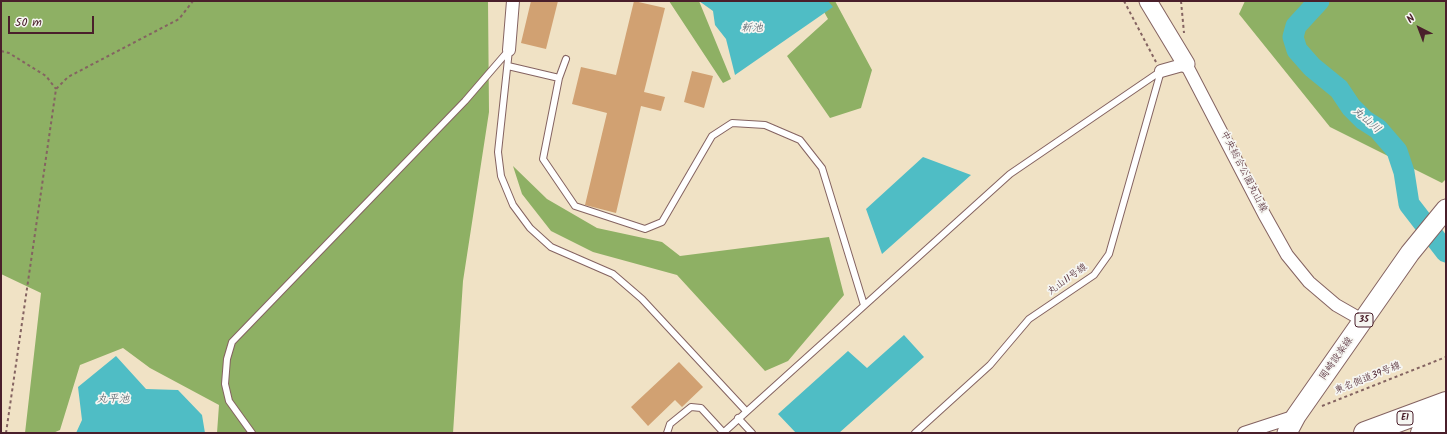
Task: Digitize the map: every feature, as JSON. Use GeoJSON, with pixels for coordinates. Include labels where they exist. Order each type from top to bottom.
{"type":"FeatureCollection","features":[{"type":"Feature","properties":{"kind":"highway","name":"E1"},"geometry":{"type":"LineString","coordinates":[[1365,433],[1446,402]]}},
{"type":"Feature","properties":{"kind":"highway","name":"E1"},"geometry":{"type":"LineString","coordinates":[[1422,433],[1446,424]]}},
{"type":"Feature","properties":{"kind":"main road","name":"岡崎設楽線"},"geometry":{"type":"LineString","coordinates":[[1287,433],[1296,416],[1364,321],[1410,253],[1446,209]]}},
{"type":"Feature","properties":{"kind":"street"},"geometry":{"type":"LineString","coordinates":[[509,50],[513,1]]}},
{"type":"Feature","properties":{"kind":"street","name":"中央総合公園丸山線"},"geometry":{"type":"LineString","coordinates":[[1148,1],[1186,64],[1287,255],[1310,282],[1325,296],[1336,305],[1364,321]]}},
{"type":"Feature","properties":{"kind":"street"},"geometry":{"type":"LineString","coordinates":[[1161,71],[1186,64]]}},
{"type":"Feature","properties":{"kind":"street"},"geometry":{"type":"LineString","coordinates":[[1244,433],[1296,416]]}},
{"type":"Feature","properties":{"kind":"lane"},"geometry":{"type":"LineString","coordinates":[[509,50],[498,152],[501,176],[512,205],[530,228],[552,246],[614,274],[642,299],[746,411]]}},
{"type":"Feature","properties":{"kind":"lane"},"geometry":{"type":"LineString","coordinates":[[252,433],[229,401],[225,384],[227,359],[232,342],[466,101],[509,50]]}},
{"type":"Feature","properties":{"kind":"lane"},"geometry":{"type":"LineString","coordinates":[[566,59],[559,78],[543,159],[575,206],[645,229],[662,222],[712,136],[732,123],[765,125],[800,140],[822,168],[864,305]]}},
{"type":"Feature","properties":{"kind":"lane"},"geometry":{"type":"LineString","coordinates":[[508,66],[559,78]]}},
{"type":"Feature","properties":{"kind":"lane"},"geometry":{"type":"LineString","coordinates":[[667,433],[670,424],[690,407],[701,408],[723,433],[1010,174],[1161,71]]}},
{"type":"Feature","properties":{"kind":"lane","name":"丸山11号線"},"geometry":{"type":"LineString","coordinates":[[915,433],[990,365],[1029,319],[1094,275],[1109,254],[1161,71]]}},
{"type":"Feature","properties":{"kind":"lane"},"geometry":{"type":"LineString","coordinates":[[738,418],[752,433]]}},
{"type":"Feature","properties":{"kind":"path"},"geometry":{"type":"LineString","coordinates":[[6,433],[56,89],[68,77],[179,19],[193,1]]}},
{"type":"Feature","properties":{"kind":"path"},"geometry":{"type":"LineString","coordinates":[[1124,1],[1161,71]]}},
{"type":"Feature","properties":{"kind":"path"},"geometry":{"type":"LineString","coordinates":[[1,51],[9,53],[46,76],[56,89]]}},
{"type":"Feature","properties":{"kind":"path","name":"東名側道39号線"},"geometry":{"type":"LineString","coordinates":[[1296,416],[1446,357]]}},
{"type":"Feature","properties":{"kind":"green space"},"geometry":{"type":"Polygon","coordinates":[[[1,1],[488,1],[489,112],[463,281],[453,433],[217,433],[219,405],[150,368],[123,348],[80,365],[60,430],[53,433],[25,433],[41,293],[1,274],[1,1]]]}},
{"type":"Feature","properties":{"kind":"green space"},"geometry":{"type":"Polygon","coordinates":[[[669,1],[699,1],[731,79],[723,83],[669,1]]]}},
{"type":"Feature","properties":{"kind":"green space"},"geometry":{"type":"Polygon","coordinates":[[[818,1],[835,1],[872,70],[861,108],[830,118],[787,56],[828,19],[818,1]]]}},
{"type":"Feature","properties":{"kind":"green space"},"geometry":{"type":"Polygon","coordinates":[[[1245,1],[1446,1],[1446,179],[1442,183],[1330,127],[1239,14],[1245,1]]]}},
{"type":"Feature","properties":{"kind":"green space"},"geometry":{"type":"Polygon","coordinates":[[[513,166],[547,199],[597,228],[662,242],[680,256],[829,237],[844,295],[788,361],[765,371],[677,275],[593,252],[551,231],[522,194],[513,166]]]}},
{"type":"Feature","properties":{"kind":"water","name":"新池"},"geometry":{"type":"Polygon","coordinates":[[[699,1],[828,1],[833,7],[735,75],[726,39],[715,25],[713,11],[699,1]]]}},
{"type":"Feature","properties":{"kind":"water"},"geometry":{"type":"Polygon","coordinates":[[[923,157],[971,175],[882,254],[866,209],[923,157]]]}},
{"type":"Feature","properties":{"kind":"water"},"geometry":{"type":"Polygon","coordinates":[[[904,335],[924,357],[839,433],[796,433],[778,414],[848,351],[867,368],[904,335]]]}},
{"type":"Feature","properties":{"kind":"water","name":"丸平池"},"geometry":{"type":"Polygon","coordinates":[[[116,356],[146,389],[178,390],[202,415],[205,433],[76,433],[82,420],[78,387],[116,356]]]}},
{"type":"Feature","properties":{"kind":"building"},"geometry":{"type":"Polygon","coordinates":[[[531,1],[558,1],[546,49],[521,43],[531,1]]]}},
{"type":"Feature","properties":{"kind":"building"},"geometry":{"type":"Polygon","coordinates":[[[634,1],[665,8],[644,92],[665,97],[661,111],[641,106],[616,213],[585,205],[607,113],[572,104],[581,67],[616,75],[634,1]]]}},
{"type":"Feature","properties":{"kind":"building"},"geometry":{"type":"Polygon","coordinates":[[[692,71],[713,76],[704,108],[684,102],[692,71]]]}},
{"type":"Feature","properties":{"kind":"building"},"geometry":{"type":"Polygon","coordinates":[[[679,362],[703,387],[682,407],[675,400],[648,426],[631,407],[679,362]]]}},
{"type":"Feature","properties":{"kind":"waterway","name":"丸山川"},"geometry":{"type":"LineString","coordinates":[[1319,1],[1296,26],[1293,37],[1297,50],[1312,67],[1339,89],[1351,107],[1364,120],[1378,129],[1397,151],[1404,172],[1409,204],[1446,252]]}}]}
